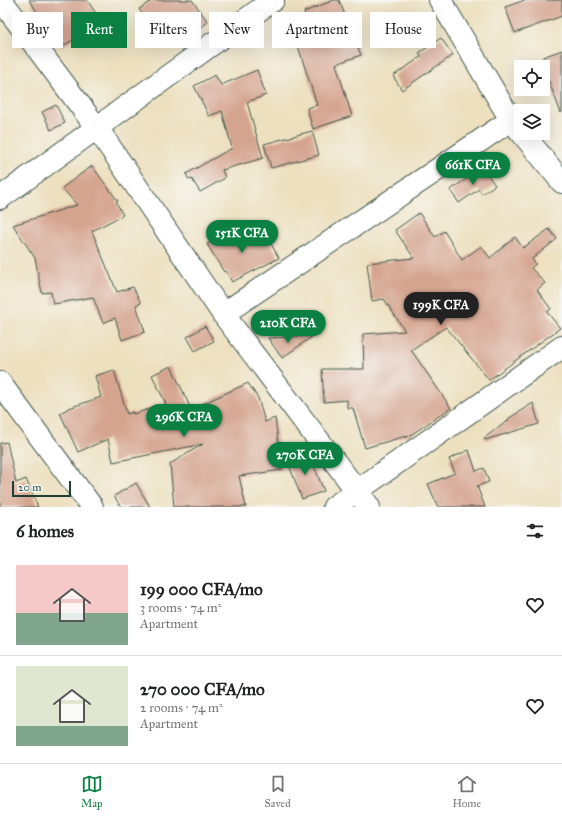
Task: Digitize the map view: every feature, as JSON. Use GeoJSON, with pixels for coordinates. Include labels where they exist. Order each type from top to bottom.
{"type":"FeatureCollection","features":[{"type":"Feature","properties":{"kind":"street"},"geometry":{"type":"LineString","coordinates":[[1,0],[97,128],[223,314],[363,499]]}},
{"type":"Feature","properties":{"kind":"street"},"geometry":{"type":"LineString","coordinates":[[0,198],[273,0]]}},
{"type":"Feature","properties":{"kind":"street"},"geometry":{"type":"LineString","coordinates":[[440,0],[514,121]]}},
{"type":"Feature","properties":{"kind":"street"},"geometry":{"type":"LineString","coordinates":[[223,314],[514,131]]}},
{"type":"Feature","properties":{"kind":"street"},"geometry":{"type":"LineString","coordinates":[[528,140],[562,182]]}},
{"type":"Feature","properties":{"kind":"street"},"geometry":{"type":"LineString","coordinates":[[334,507],[363,499],[474,410],[562,347]]}},
{"type":"Feature","properties":{"kind":"street"},"geometry":{"type":"LineString","coordinates":[[0,383],[92,507]]}},
{"type":"Feature","properties":{"kind":"building"},"geometry":{"type":"Polygon","coordinates":[[[29,0],[87,0],[95,12],[71,12],[71,41],[63,46],[63,12],[37,12],[29,0]]]}},
{"type":"Feature","properties":{"kind":"building"},"geometry":{"type":"Polygon","coordinates":[[[153,0],[192,0],[201,12],[141,12],[139,9],[153,0]]]}},
{"type":"Feature","properties":{"kind":"building"},"geometry":{"type":"Polygon","coordinates":[[[334,0],[339,0],[344,12],[304,12],[334,0]]]}},
{"type":"Feature","properties":{"kind":"building"},"geometry":{"type":"Polygon","coordinates":[[[525,0],[562,0],[562,16],[515,33],[505,7],[525,0]]]}},
{"type":"Feature","properties":{"kind":"building"},"geometry":{"type":"Polygon","coordinates":[[[201,12],[208,22],[201,27],[201,12]]]}},
{"type":"Feature","properties":{"kind":"building"},"geometry":{"type":"Polygon","coordinates":[[[441,38],[453,55],[402,90],[393,76],[421,57],[419,53],[426,48],[436,48],[436,41],[441,38]]]}},
{"type":"Feature","properties":{"kind":"building"},"geometry":{"type":"Polygon","coordinates":[[[299,48],[358,48],[361,55],[336,64],[352,116],[313,129],[307,108],[317,105],[299,48]]]}},
{"type":"Feature","properties":{"kind":"building"},"geometry":{"type":"Polygon","coordinates":[[[562,50],[561,113],[550,84],[550,60],[543,60],[543,57],[562,50]]]}},
{"type":"Feature","properties":{"kind":"building"},"geometry":{"type":"Polygon","coordinates":[[[257,70],[266,95],[247,102],[263,158],[222,170],[225,178],[200,192],[192,179],[189,180],[186,174],[232,148],[222,111],[209,116],[194,86],[215,75],[221,85],[257,70]]]}},
{"type":"Feature","properties":{"kind":"building"},"geometry":{"type":"Polygon","coordinates":[[[56,105],[65,123],[51,130],[42,112],[56,105]]]}},
{"type":"Feature","properties":{"kind":"building"},"geometry":{"type":"Polygon","coordinates":[[[312,131],[319,155],[271,168],[264,144],[312,131]]]}},
{"type":"Feature","properties":{"kind":"building"},"geometry":{"type":"Polygon","coordinates":[[[92,166],[118,201],[116,202],[123,215],[92,231],[117,292],[133,287],[141,303],[136,305],[145,332],[122,340],[115,318],[103,323],[93,297],[53,304],[51,292],[42,293],[35,258],[13,225],[77,205],[62,188],[92,166]]]}},
{"type":"Feature","properties":{"kind":"building"},"geometry":{"type":"Polygon","coordinates":[[[483,168],[495,185],[482,194],[479,189],[459,203],[450,190],[483,168]]]}},
{"type":"Feature","properties":{"kind":"building"},"geometry":{"type":"Polygon","coordinates":[[[419,213],[435,237],[444,231],[462,260],[481,246],[490,258],[515,237],[523,248],[549,229],[557,239],[532,259],[536,264],[531,268],[545,283],[537,290],[551,309],[547,312],[560,328],[489,380],[446,327],[411,350],[451,408],[406,438],[406,436],[365,448],[353,408],[347,408],[347,400],[324,402],[322,369],[364,369],[363,334],[405,331],[384,299],[372,301],[367,263],[414,258],[395,230],[419,213]]]}},
{"type":"Feature","properties":{"kind":"building"},"geometry":{"type":"Polygon","coordinates":[[[244,229],[251,243],[266,235],[279,258],[232,282],[207,244],[244,229]]]}},
{"type":"Feature","properties":{"kind":"building"},"geometry":{"type":"Polygon","coordinates":[[[205,326],[214,341],[195,351],[187,337],[205,326]]]}},
{"type":"Feature","properties":{"kind":"building"},"geometry":{"type":"Polygon","coordinates":[[[313,336],[282,358],[268,338],[313,336]]]}},
{"type":"Feature","properties":{"kind":"building"},"geometry":{"type":"Polygon","coordinates":[[[171,366],[191,409],[248,383],[258,398],[265,422],[275,418],[282,470],[239,476],[246,507],[174,507],[170,464],[203,444],[113,462],[108,439],[78,452],[60,413],[69,408],[101,397],[95,376],[114,370],[127,414],[133,412],[133,414],[166,404],[152,375],[171,366]]]}},
{"type":"Feature","properties":{"kind":"building"},"geometry":{"type":"Polygon","coordinates":[[[533,403],[539,424],[485,440],[484,438],[509,420],[508,419],[533,403]]]}},
{"type":"Feature","properties":{"kind":"building"},"geometry":{"type":"Polygon","coordinates":[[[7,442],[16,483],[26,479],[38,507],[0,507],[0,443],[7,442]]]}},
{"type":"Feature","properties":{"kind":"building"},"geometry":{"type":"Polygon","coordinates":[[[469,450],[476,471],[484,468],[489,482],[477,486],[485,507],[438,507],[428,484],[455,473],[449,459],[469,450]]]}},
{"type":"Feature","properties":{"kind":"building"},"geometry":{"type":"Polygon","coordinates":[[[305,454],[309,469],[314,466],[324,491],[302,499],[286,457],[305,454]]]}},
{"type":"Feature","properties":{"kind":"building"},"geometry":{"type":"Polygon","coordinates":[[[136,483],[150,507],[121,507],[114,496],[136,483]]]}}]}
